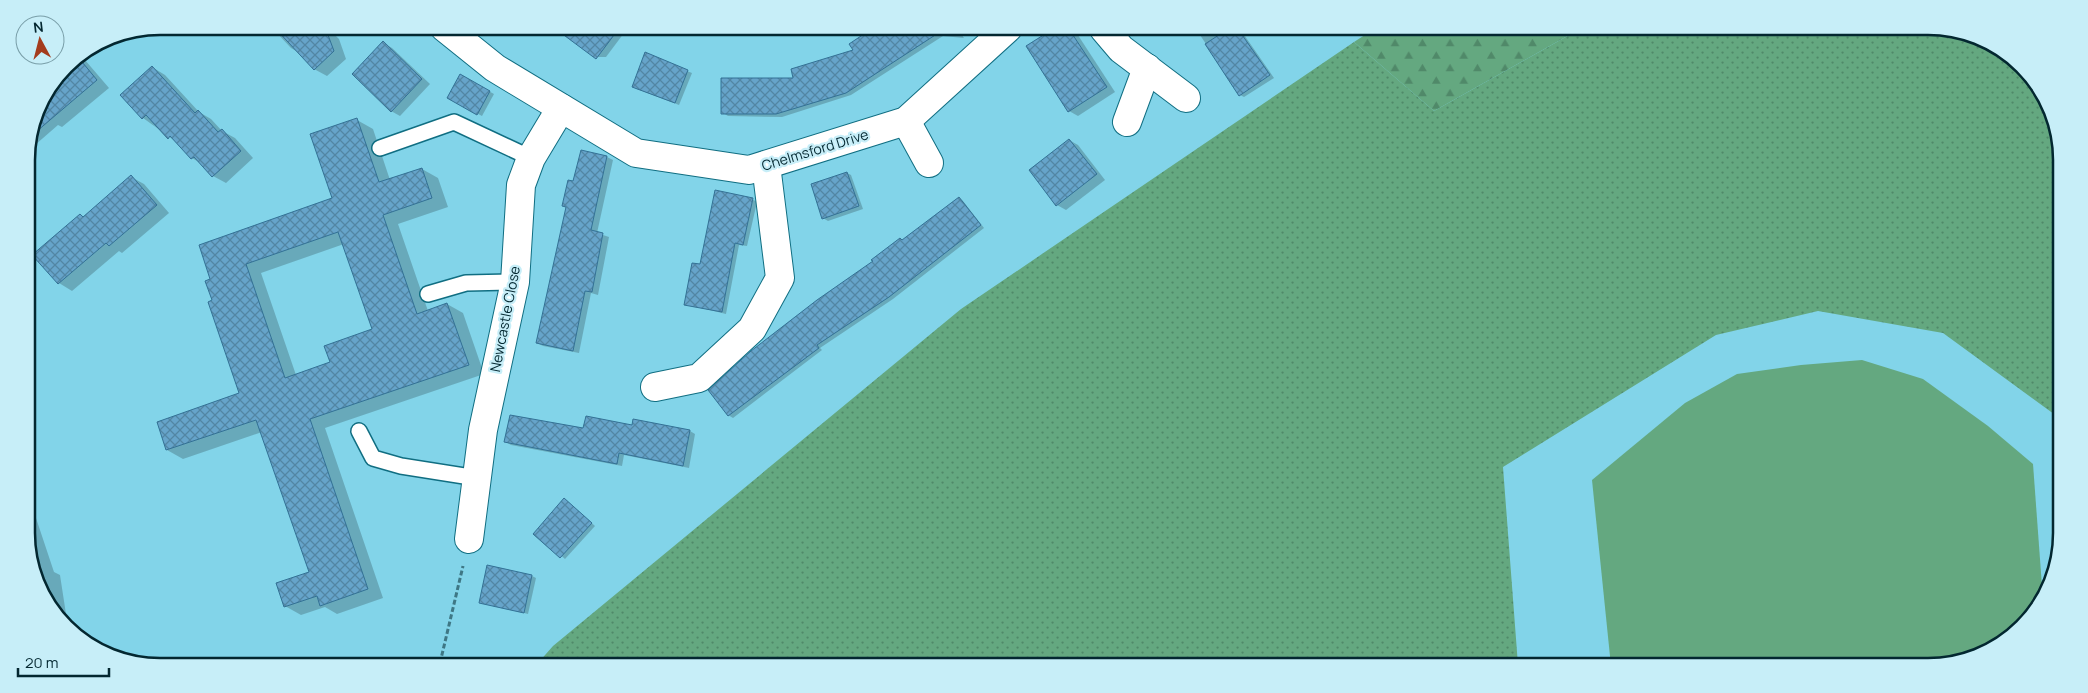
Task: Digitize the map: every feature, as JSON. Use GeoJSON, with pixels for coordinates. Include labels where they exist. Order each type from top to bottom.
{"type":"FeatureCollection","features":[{"type":"Feature","properties":{"kind":"street","name":"Chelmsford Drive"},"geometry":{"type":"LineString","coordinates":[[454,35],[495,68],[636,153],[749,170],[906,122],[1000,35]]}},
{"type":"Feature","properties":{"kind":"street"},"geometry":{"type":"LineString","coordinates":[[1109,35],[1121,49],[1186,98]]}},
{"type":"Feature","properties":{"kind":"street"},"geometry":{"type":"LineString","coordinates":[[1127,122],[1147,68]]}},
{"type":"Feature","properties":{"kind":"street","name":"Newcastle Close"},"geometry":{"type":"LineString","coordinates":[[469,539],[483,430],[515,282],[521,185],[531,158],[561,108]]}},
{"type":"Feature","properties":{"kind":"street"},"geometry":{"type":"LineString","coordinates":[[906,122],[929,163]]}},
{"type":"Feature","properties":{"kind":"street"},"geometry":{"type":"LineString","coordinates":[[655,387],[699,378],[752,329],[780,278],[766,165]]}},
{"type":"Feature","properties":{"kind":"lane"},"geometry":{"type":"LineString","coordinates":[[380,148],[454,122],[531,158]]}},
{"type":"Feature","properties":{"kind":"lane"},"geometry":{"type":"LineString","coordinates":[[428,294],[466,283],[515,282]]}},
{"type":"Feature","properties":{"kind":"lane"},"geometry":{"type":"LineString","coordinates":[[359,431],[373,458],[401,466],[477,478]]}},
{"type":"Feature","properties":{"kind":"path"},"geometry":{"type":"LineString","coordinates":[[441,658],[469,539]]}},
{"type":"Feature","properties":{"kind":"green space"},"geometry":{"type":"Polygon","coordinates":[[[1365,35],[1569,35],[1434,111],[1354,42],[1365,35]]]}},
{"type":"Feature","properties":{"kind":"green space"},"geometry":{"type":"Polygon","coordinates":[[[1569,35],[1928,35],[1961,39],[1976,44],[1998,56],[2022,77],[2040,104],[2051,135],[2053,151],[2053,413],[1943,333],[1818,311],[1716,335],[1503,467],[1517,658],[542,658],[553,646],[961,309],[1354,42],[1434,111],[1569,35]]]}},
{"type":"Feature","properties":{"kind":"green space"},"geometry":{"type":"Polygon","coordinates":[[[1862,360],[1923,379],[1988,426],[2033,464],[2042,585],[2032,603],[2011,627],[1998,637],[1984,645],[1953,656],[1937,658],[1610,658],[1592,480],[1685,403],[1737,374],[1801,365],[1862,360]]]}},
{"type":"Feature","properties":{"kind":"building"},"geometry":{"type":"Polygon","coordinates":[[[281,35],[328,35],[334,51],[314,70],[281,35]]]}},
{"type":"Feature","properties":{"kind":"building"},"geometry":{"type":"Polygon","coordinates":[[[564,35],[614,35],[596,59],[564,35]]]}},
{"type":"Feature","properties":{"kind":"building"},"geometry":{"type":"Polygon","coordinates":[[[862,35],[935,35],[846,93],[776,114],[721,114],[721,78],[793,78],[791,69],[853,50],[849,44],[862,35]]]}},
{"type":"Feature","properties":{"kind":"building"},"geometry":{"type":"Polygon","coordinates":[[[1043,35],[1073,35],[1107,87],[1068,112],[1026,46],[1043,35]]]}},
{"type":"Feature","properties":{"kind":"building"},"geometry":{"type":"Polygon","coordinates":[[[1219,35],[1242,35],[1270,75],[1239,96],[1205,44],[1219,35]]]}},
{"type":"Feature","properties":{"kind":"building"},"geometry":{"type":"Polygon","coordinates":[[[383,41],[422,79],[391,112],[352,74],[383,41]]]}},
{"type":"Feature","properties":{"kind":"building"},"geometry":{"type":"Polygon","coordinates":[[[645,52],[688,70],[675,103],[632,87],[645,52]]]}},
{"type":"Feature","properties":{"kind":"building"},"geometry":{"type":"Polygon","coordinates":[[[82,62],[97,80],[38,130],[48,104],[71,71],[82,62]]]}},
{"type":"Feature","properties":{"kind":"building"},"geometry":{"type":"Polygon","coordinates":[[[152,66],[195,113],[198,110],[218,132],[222,129],[241,151],[212,177],[194,157],[191,159],[170,136],[168,139],[146,115],[142,119],[120,95],[152,66]]]}},
{"type":"Feature","properties":{"kind":"building"},"geometry":{"type":"Polygon","coordinates":[[[460,74],[490,91],[477,115],[447,98],[460,74]]]}},
{"type":"Feature","properties":{"kind":"building"},"geometry":{"type":"Polygon","coordinates":[[[357,118],[379,182],[422,168],[432,198],[383,215],[417,314],[447,303],[469,365],[310,419],[368,589],[320,606],[317,596],[284,607],[276,583],[309,572],[256,420],[166,450],[157,422],[239,393],[208,302],[212,300],[205,281],[210,279],[199,245],[332,198],[310,134],[357,118]],[[338,232],[246,264],[285,378],[330,362],[324,346],[372,329],[338,232]]]}},
{"type":"Feature","properties":{"kind":"building"},"geometry":{"type":"Polygon","coordinates":[[[1069,139],[1097,174],[1056,206],[1029,170],[1069,139]]]}},
{"type":"Feature","properties":{"kind":"building"},"geometry":{"type":"Polygon","coordinates":[[[581,150],[607,156],[591,230],[603,233],[592,292],[585,291],[573,351],[536,343],[566,207],[562,206],[568,180],[573,181],[581,150]]]}},
{"type":"Feature","properties":{"kind":"building"},"geometry":{"type":"Polygon","coordinates":[[[847,172],[859,206],[822,219],[811,184],[847,172]]]}},
{"type":"Feature","properties":{"kind":"building"},"geometry":{"type":"Polygon","coordinates":[[[131,175],[157,205],[109,246],[106,243],[58,284],[35,258],[35,252],[80,214],[83,217],[131,175]]]}},
{"type":"Feature","properties":{"kind":"building"},"geometry":{"type":"Polygon","coordinates":[[[715,190],[753,198],[743,245],[735,243],[722,312],[684,305],[692,263],[700,264],[715,190]]]}},
{"type":"Feature","properties":{"kind":"building"},"geometry":{"type":"Polygon","coordinates":[[[959,197],[981,225],[889,297],[817,345],[819,348],[728,416],[708,390],[751,351],[817,300],[959,197]]]}},
{"type":"Feature","properties":{"kind":"building"},"geometry":{"type":"Polygon","coordinates":[[[510,415],[583,428],[586,416],[632,425],[633,419],[690,430],[683,466],[619,453],[617,464],[504,442],[510,415]]]}},
{"type":"Feature","properties":{"kind":"building"},"geometry":{"type":"Polygon","coordinates":[[[564,498],[592,523],[560,558],[533,534],[564,498]]]}},
{"type":"Feature","properties":{"kind":"building"},"geometry":{"type":"Polygon","coordinates":[[[487,565],[532,575],[524,613],[479,603],[487,565]]]}}]}
